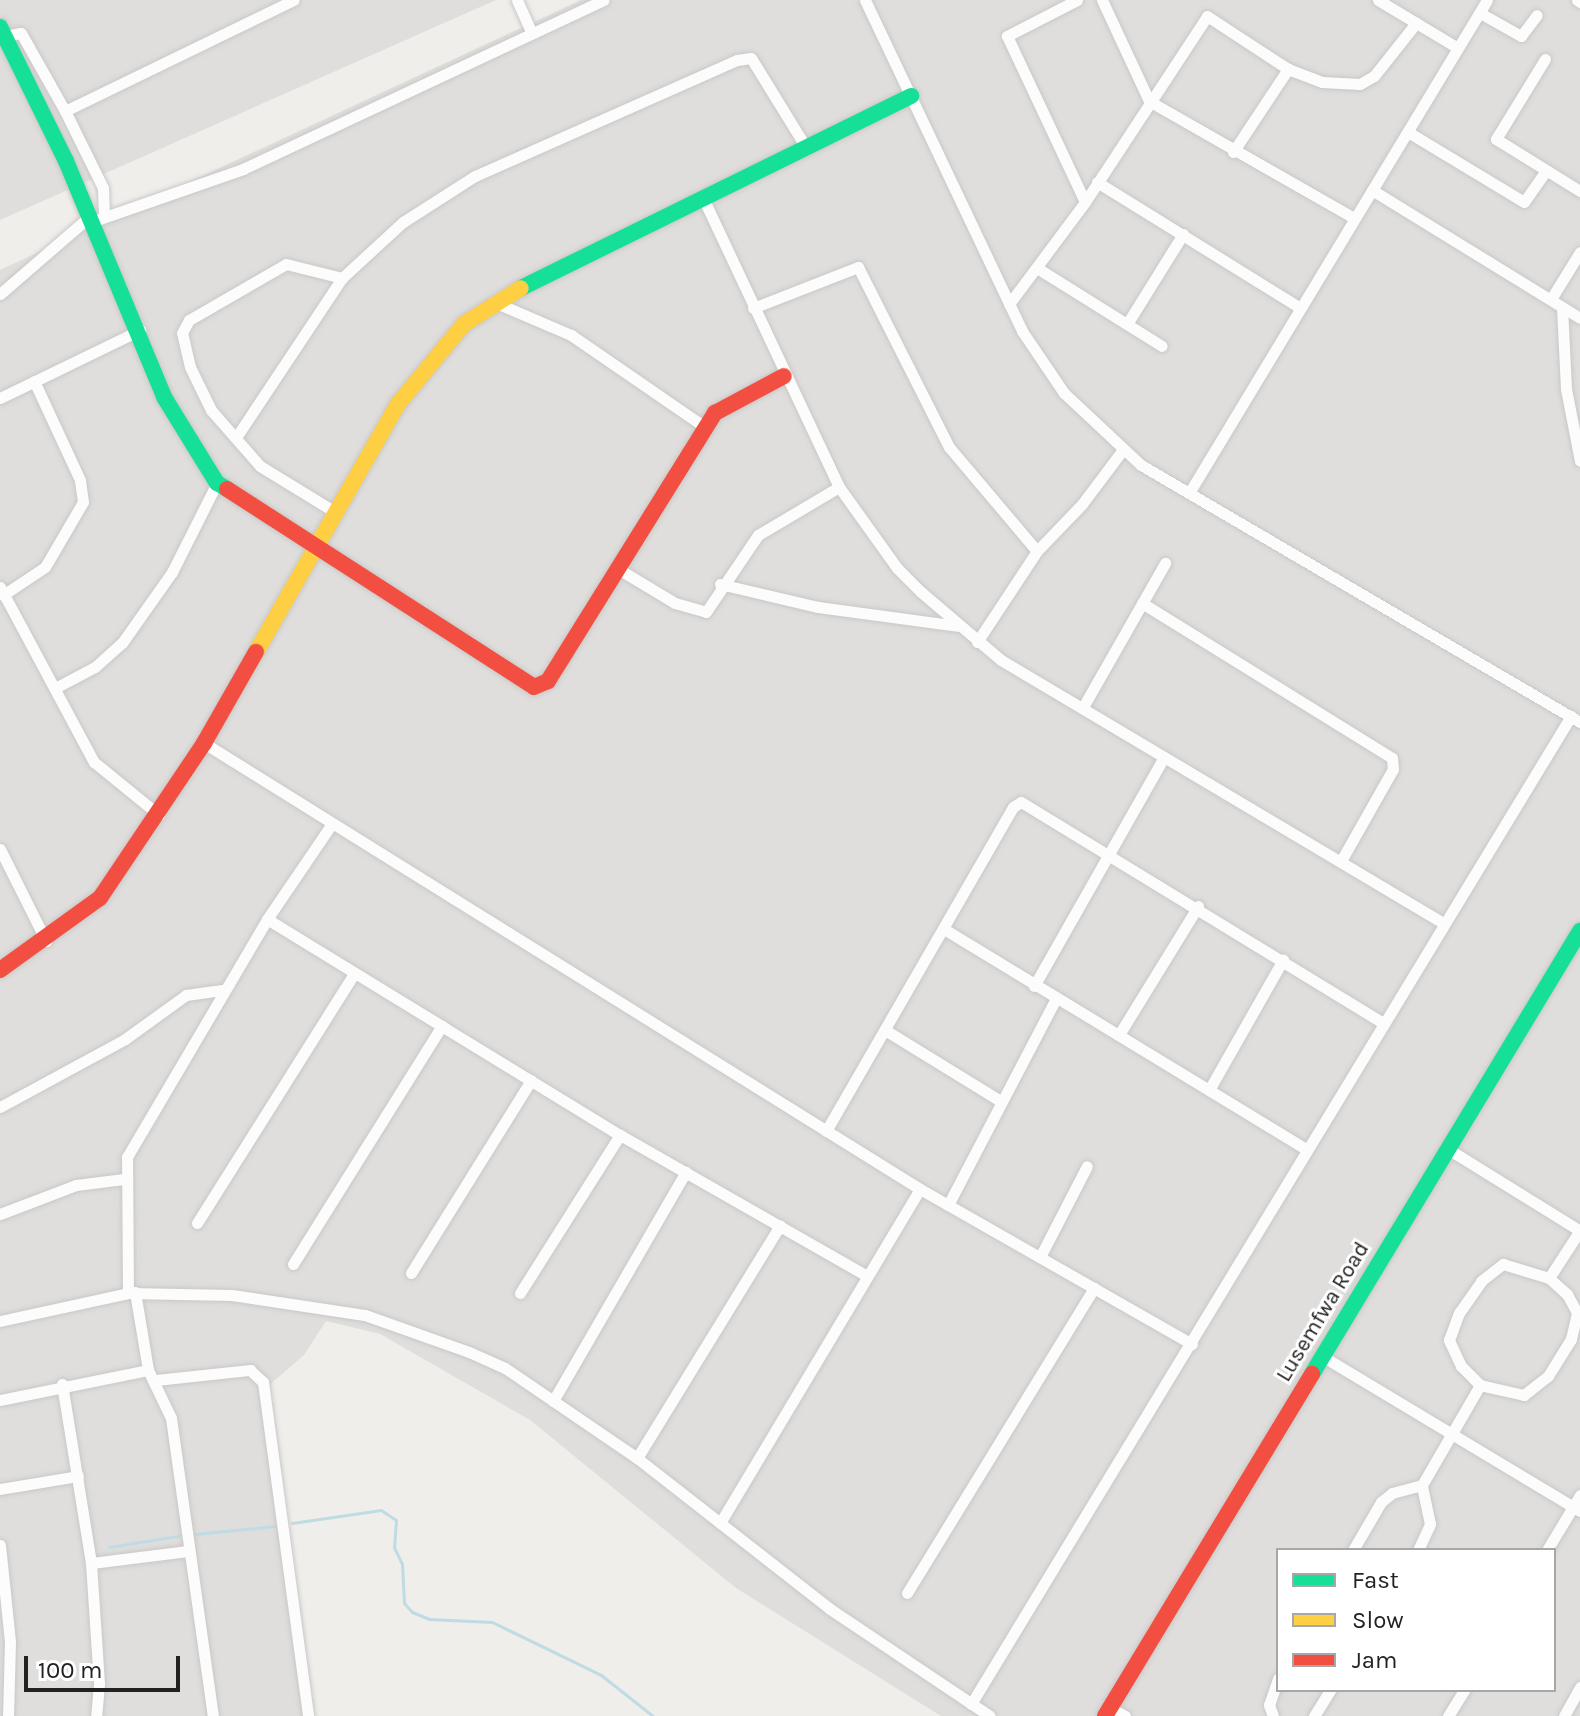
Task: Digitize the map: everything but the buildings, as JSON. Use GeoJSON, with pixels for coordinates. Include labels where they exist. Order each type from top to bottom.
{"type":"FeatureCollection","features":[{"type":"Feature","properties":{"kind":"street"},"geometry":{"type":"LineString","coordinates":[[65,111],[294,0]]}},
{"type":"Feature","properties":{"kind":"street"},"geometry":{"type":"LineString","coordinates":[[517,0],[532,33]]}},
{"type":"Feature","properties":{"kind":"street"},"geometry":{"type":"LineString","coordinates":[[0,294],[95,219],[243,169],[603,0]]}},
{"type":"Feature","properties":{"kind":"street"},"geometry":{"type":"LineString","coordinates":[[865,0],[1009,304],[1064,393],[1122,451],[1575,719],[1382,1022],[1192,1344],[971,1704]]}},
{"type":"Feature","properties":{"kind":"street"},"geometry":{"type":"LineString","coordinates":[[1077,0],[1007,36],[1085,202]]}},
{"type":"Feature","properties":{"kind":"street"},"geometry":{"type":"LineString","coordinates":[[1102,0],[1149,101],[1233,152],[1354,218]]}},
{"type":"Feature","properties":{"kind":"street"},"geometry":{"type":"LineString","coordinates":[[1378,0],[1458,48]]}},
{"type":"Feature","properties":{"kind":"street"},"geometry":{"type":"LineString","coordinates":[[1189,493],[1487,0]]}},
{"type":"Feature","properties":{"kind":"street"},"geometry":{"type":"LineString","coordinates":[[1480,13],[1521,36],[1537,15]]}},
{"type":"Feature","properties":{"kind":"street"},"geometry":{"type":"LineString","coordinates":[[1009,304],[1085,202],[1207,16],[1288,69],[1322,82],[1367,82],[1416,23]]}},
{"type":"Feature","properties":{"kind":"street"},"geometry":{"type":"LineString","coordinates":[[2,31],[21,33],[65,111],[103,188],[95,219]]}},
{"type":"Feature","properties":{"kind":"street"},"geometry":{"type":"LineString","coordinates":[[2,31],[95,219],[178,425],[217,483],[534,687],[548,681],[620,570],[705,427],[720,408],[784,376]]}},
{"type":"Feature","properties":{"kind":"street"},"geometry":{"type":"LineString","coordinates":[[237,436],[342,278],[403,222],[446,192],[737,60],[751,58],[807,149]]}},
{"type":"Feature","properties":{"kind":"street"},"geometry":{"type":"LineString","coordinates":[[1545,59],[1496,139],[1580,191]]}},
{"type":"Feature","properties":{"kind":"street"},"geometry":{"type":"LineString","coordinates":[[1233,152],[1288,69]]}},
{"type":"Feature","properties":{"kind":"street"},"geometry":{"type":"LineString","coordinates":[[0,970],[46,941],[100,898],[159,815],[204,743],[335,512],[427,364],[464,324],[494,302],[911,96]]}},
{"type":"Feature","properties":{"kind":"street"},"geometry":{"type":"LineString","coordinates":[[1408,132],[1524,202],[1546,171]]}},
{"type":"Feature","properties":{"kind":"street"},"geometry":{"type":"LineString","coordinates":[[1097,182],[1300,308]]}},
{"type":"Feature","properties":{"kind":"street"},"geometry":{"type":"LineString","coordinates":[[1372,190],[1580,318]]}},
{"type":"Feature","properties":{"kind":"street"},"geometry":{"type":"LineString","coordinates":[[704,200],[784,376],[839,487],[897,568],[977,642],[1443,923]]}},
{"type":"Feature","properties":{"kind":"street"},"geometry":{"type":"LineString","coordinates":[[1127,324],[1183,234]]}},
{"type":"Feature","properties":{"kind":"street"},"geometry":{"type":"LineString","coordinates":[[1551,299],[1580,252]]}},
{"type":"Feature","properties":{"kind":"street"},"geometry":{"type":"LineString","coordinates":[[335,512],[260,466],[237,436],[211,410],[200,390],[183,325],[286,264],[342,278]]}},
{"type":"Feature","properties":{"kind":"street"},"geometry":{"type":"LineString","coordinates":[[753,308],[858,267],[949,447],[1037,551]]}},
{"type":"Feature","properties":{"kind":"street"},"geometry":{"type":"LineString","coordinates":[[1037,268],[1162,346]]}},
{"type":"Feature","properties":{"kind":"street"},"geometry":{"type":"LineString","coordinates":[[494,302],[571,335],[705,427]]}},
{"type":"Feature","properties":{"kind":"street"},"geometry":{"type":"LineString","coordinates":[[1562,307],[1566,389],[1580,461]]}},
{"type":"Feature","properties":{"kind":"street"},"geometry":{"type":"LineString","coordinates":[[0,398],[140,330]]}},
{"type":"Feature","properties":{"kind":"street"},"geometry":{"type":"LineString","coordinates":[[34,381],[80,480],[83,502],[45,567],[2,591],[57,687],[94,762],[159,815]]}},
{"type":"Feature","properties":{"kind":"street"},"geometry":{"type":"LineString","coordinates":[[977,642],[1037,551],[1082,504],[1122,451]]}},
{"type":"Feature","properties":{"kind":"street"},"geometry":{"type":"LineString","coordinates":[[57,687],[95,667],[122,643],[172,572],[217,483]]}},
{"type":"Feature","properties":{"kind":"street"},"geometry":{"type":"LineString","coordinates":[[620,570],[699,612],[711,607],[720,584],[772,523],[839,487]]}},
{"type":"Feature","properties":{"kind":"street"},"geometry":{"type":"LineString","coordinates":[[1083,707],[1165,563]]}},
{"type":"Feature","properties":{"kind":"street"},"geometry":{"type":"LineString","coordinates":[[720,584],[818,607],[958,626]]}},
{"type":"Feature","properties":{"kind":"street"},"geometry":{"type":"LineString","coordinates":[[1142,603],[1392,758],[1393,769],[1341,861]]}},
{"type":"Feature","properties":{"kind":"street"},"geometry":{"type":"LineString","coordinates":[[204,743],[331,825],[920,1189],[1192,1344]]}},
{"type":"Feature","properties":{"kind":"street"},"geometry":{"type":"LineString","coordinates":[[1034,986],[1164,757]]}},
{"type":"Feature","properties":{"kind":"street"},"geometry":{"type":"LineString","coordinates":[[826,1131],[1013,807],[1021,802],[1198,906],[1382,1022]]}},
{"type":"Feature","properties":{"kind":"street"},"geometry":{"type":"LineString","coordinates":[[213,1716],[171,1418],[152,1375],[131,1293],[131,1227],[124,1179],[136,1140],[222,990],[331,825]]}},
{"type":"Feature","properties":{"kind":"street"},"geometry":{"type":"LineString","coordinates":[[0,849],[46,941]]}},
{"type":"Feature","properties":{"kind":"street"},"geometry":{"type":"LineString","coordinates":[[1120,1033],[1198,906]]}},
{"type":"Feature","properties":{"kind":"street"},"geometry":{"type":"LineString","coordinates":[[267,919],[620,1135],[865,1275]]}},
{"type":"Feature","properties":{"kind":"street"},"geometry":{"type":"LineString","coordinates":[[944,929],[1034,986],[1120,1033],[1306,1149]]}},
{"type":"Feature","properties":{"kind":"street","name":"Lusemfwa Road"},"geometry":{"type":"LineString","coordinates":[[1114,1713],[1322,1356],[1580,931]]}},
{"type":"Feature","properties":{"kind":"street"},"geometry":{"type":"LineString","coordinates":[[1209,1090],[1283,960]]}},
{"type":"Feature","properties":{"kind":"street"},"geometry":{"type":"LineString","coordinates":[[197,1223],[354,974]]}},
{"type":"Feature","properties":{"kind":"street"},"geometry":{"type":"LineString","coordinates":[[0,1107],[125,1039],[186,995],[222,990]]}},
{"type":"Feature","properties":{"kind":"street"},"geometry":{"type":"LineString","coordinates":[[948,1205],[1056,998]]}},
{"type":"Feature","properties":{"kind":"street"},"geometry":{"type":"LineString","coordinates":[[293,1264],[442,1026]]}},
{"type":"Feature","properties":{"kind":"street"},"geometry":{"type":"LineString","coordinates":[[885,1030],[1002,1102]]}},
{"type":"Feature","properties":{"kind":"street"},"geometry":{"type":"LineString","coordinates":[[411,1273],[531,1080]]}},
{"type":"Feature","properties":{"kind":"street"},"geometry":{"type":"LineString","coordinates":[[520,1293],[620,1135]]}},
{"type":"Feature","properties":{"kind":"street"},"geometry":{"type":"LineString","coordinates":[[1448,1149],[1580,1231],[1549,1278]]}},
{"type":"Feature","properties":{"kind":"street"},"geometry":{"type":"LineString","coordinates":[[1040,1257],[1087,1166]]}},
{"type":"Feature","properties":{"kind":"street"},"geometry":{"type":"LineString","coordinates":[[553,1401],[686,1172]]}},
{"type":"Feature","properties":{"kind":"street"},"geometry":{"type":"LineString","coordinates":[[0,1214],[76,1185],[124,1179]]}},
{"type":"Feature","properties":{"kind":"street"},"geometry":{"type":"LineString","coordinates":[[720,1523],[865,1275],[920,1189]]}},
{"type":"Feature","properties":{"kind":"street"},"geometry":{"type":"LineString","coordinates":[[637,1458],[780,1226]]}},
{"type":"Feature","properties":{"kind":"street"},"geometry":{"type":"LineString","coordinates":[[1513,1266],[1549,1278],[1577,1313],[1571,1339],[1548,1376],[1524,1395],[1480,1385],[1452,1352],[1450,1330],[1459,1313],[1496,1267],[1513,1266]]}},
{"type":"Feature","properties":{"kind":"street"},"geometry":{"type":"LineString","coordinates":[[907,1593],[1094,1288]]}},
{"type":"Feature","properties":{"kind":"street"},"geometry":{"type":"LineString","coordinates":[[0,1321],[131,1293],[268,1298],[365,1315],[505,1368],[637,1458],[830,1609],[990,1716]]}},
{"type":"Feature","properties":{"kind":"street"},"geometry":{"type":"LineString","coordinates":[[1322,1356],[1455,1433],[1576,1509]]}},
{"type":"Feature","properties":{"kind":"street"},"geometry":{"type":"LineString","coordinates":[[0,1400],[62,1384],[152,1375],[250,1370],[263,1382],[308,1716]]}},
{"type":"Feature","properties":{"kind":"street"},"geometry":{"type":"LineString","coordinates":[[62,1384],[91,1563],[99,1684],[96,1716]]}},
{"type":"Feature","properties":{"kind":"street"},"geometry":{"type":"LineString","coordinates":[[1354,1548],[1381,1502],[1392,1493],[1422,1485],[1455,1433],[1480,1385]]}},
{"type":"Feature","properties":{"kind":"street"},"geometry":{"type":"LineString","coordinates":[[0,1489],[78,1476]]}},
{"type":"Feature","properties":{"kind":"street"},"geometry":{"type":"LineString","coordinates":[[1419,1548],[1430,1524],[1422,1485]]}},
{"type":"Feature","properties":{"kind":"street"},"geometry":{"type":"LineString","coordinates":[[1548,1548],[1576,1509],[1580,1495]]}},
{"type":"Feature","properties":{"kind":"street"},"geometry":{"type":"LineString","coordinates":[[0,1545],[10,1641],[8,1716]]}},
{"type":"Feature","properties":{"kind":"street"},"geometry":{"type":"LineString","coordinates":[[91,1563],[188,1551]]}},
{"type":"Feature","properties":{"kind":"street"},"geometry":{"type":"LineString","coordinates":[[1273,1716],[1269,1705],[1276,1685]]}},
{"type":"Feature","properties":{"kind":"street"},"geometry":{"type":"LineString","coordinates":[[1564,1716],[1580,1687]]}},
{"type":"Feature","properties":{"kind":"street"},"geometry":{"type":"LineString","coordinates":[[1314,1716],[1329,1692]]}},
{"type":"Feature","properties":{"kind":"street"},"geometry":{"type":"LineString","coordinates":[[1448,1716],[1463,1692]]}},
{"type":"Feature","properties":{"kind":"shaded area"},"geometry":{"type":"Polygon","coordinates":[[[0,0],[496,0],[0,220],[0,0]]]}},
{"type":"Feature","properties":{"kind":"shaded area"},"geometry":{"type":"Polygon","coordinates":[[[581,0],[1580,0],[1580,1716],[941,1716],[736,1588],[530,1420],[380,1334],[326,1321],[304,1355],[260,1393],[304,1633],[312,1716],[0,1716],[0,270],[581,0]]]}},
{"type":"Feature","properties":{"kind":"waterway"},"geometry":{"type":"LineString","coordinates":[[292,1523],[381,1510],[396,1520],[394,1547],[402,1564],[404,1603],[412,1612],[429,1619],[492,1622],[601,1675],[653,1716]]}},
{"type":"Feature","properties":{"kind":"waterway"},"geometry":{"type":"LineString","coordinates":[[195,1534],[275,1526]]}},
{"type":"Feature","properties":{"kind":"waterway"},"geometry":{"type":"LineString","coordinates":[[109,1547],[178,1536]]}},
{"type":"Feature","properties":{"kind":"traffic: fast"},"geometry":{"type":"LineString","coordinates":[[0,27],[66,161],[164,397],[217,483],[227,489]]}},
{"type":"Feature","properties":{"kind":"traffic: fast"},"geometry":{"type":"LineString","coordinates":[[521,288],[911,96]]}},
{"type":"Feature","properties":{"kind":"traffic: fast"},"geometry":{"type":"LineString","coordinates":[[1312,1374],[1580,931]]}},
{"type":"Feature","properties":{"kind":"traffic: slow"},"geometry":{"type":"LineString","coordinates":[[256,652],[398,404],[464,324],[521,288]]}},
{"type":"Feature","properties":{"kind":"traffic: jam"},"geometry":{"type":"LineString","coordinates":[[227,489],[534,687],[548,681],[715,413],[784,376]]}},
{"type":"Feature","properties":{"kind":"traffic: jam"},"geometry":{"type":"LineString","coordinates":[[0,970],[100,898],[204,743],[256,652]]}},
{"type":"Feature","properties":{"kind":"traffic: jam"},"geometry":{"type":"LineString","coordinates":[[1105,1716],[1312,1374]]}}]}
